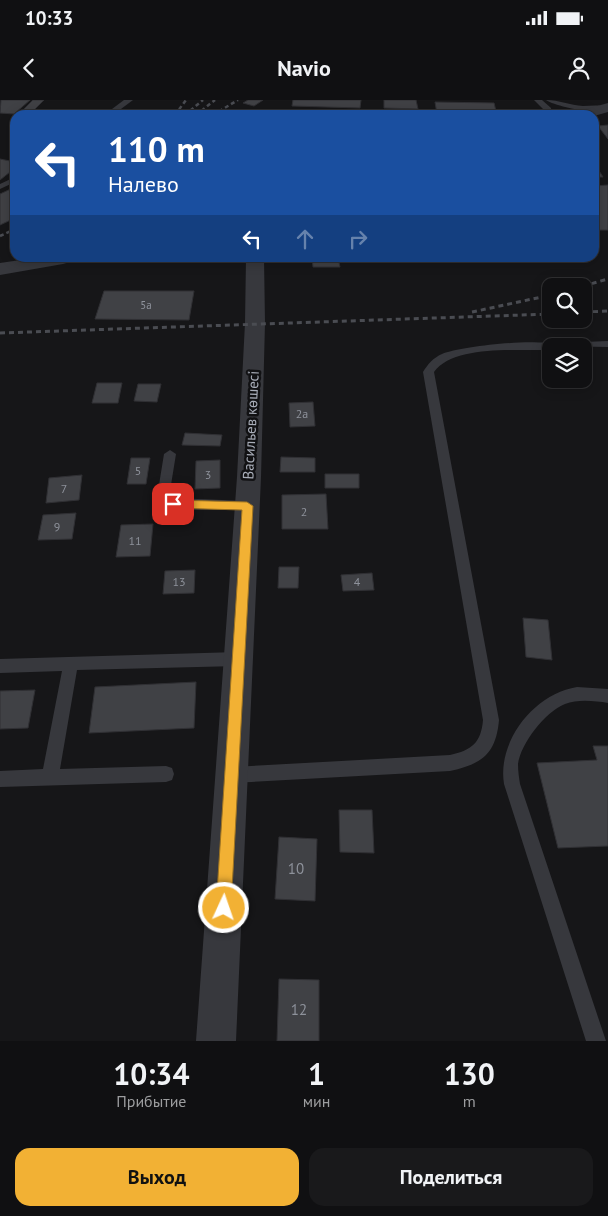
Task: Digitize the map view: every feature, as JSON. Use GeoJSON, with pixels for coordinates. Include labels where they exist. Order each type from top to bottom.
{"type":"FeatureCollection","features":[{"type":"Feature","properties":{"kind":"street"},"geometry":{"type":"LineString","coordinates":[[0,269],[40,262]]}},
{"type":"Feature","properties":{"kind":"street","name":"Васильев көшесі"},"geometry":{"type":"LineString","coordinates":[[216,1041],[247,506],[256,323],[255,262]]}},
{"type":"Feature","properties":{"kind":"lane"},"geometry":{"type":"LineString","coordinates":[[115,110],[129,100]]}},
{"type":"Feature","properties":{"kind":"lane"},"geometry":{"type":"LineString","coordinates":[[538,100],[547,110]]}},
{"type":"Feature","properties":{"kind":"lane"},"geometry":{"type":"LineString","coordinates":[[550,100],[581,108],[603,105]]}},
{"type":"Feature","properties":{"kind":"lane"},"geometry":{"type":"LineString","coordinates":[[592,345],[608,344]]}},
{"type":"Feature","properties":{"kind":"lane"},"geometry":{"type":"LineString","coordinates":[[232,776],[450,762],[468,760],[483,750],[490,736],[491,720],[428,372],[430,365],[457,351],[542,347]]}},
{"type":"Feature","properties":{"kind":"lane"},"geometry":{"type":"LineString","coordinates":[[170,454],[164,491],[168,502],[180,506],[247,506]]}},
{"type":"Feature","properties":{"kind":"lane"},"geometry":{"type":"LineString","coordinates":[[0,666],[238,660]]}},
{"type":"Feature","properties":{"kind":"lane"},"geometry":{"type":"LineString","coordinates":[[50,778],[71,664]]}},
{"type":"Feature","properties":{"kind":"lane"},"geometry":{"type":"LineString","coordinates":[[596,1041],[512,784],[510,764],[518,742],[544,708],[559,699],[578,694],[608,696]]}},
{"type":"Feature","properties":{"kind":"lane"},"geometry":{"type":"LineString","coordinates":[[0,779],[166,774]]}},
{"type":"Feature","properties":{"kind":"building"},"geometry":{"type":"Polygon","coordinates":[[[1,100],[30,100],[19,110],[10,110],[10,114],[0,113],[1,100]]]}},
{"type":"Feature","properties":{"kind":"building"},"geometry":{"type":"Polygon","coordinates":[[[33,100],[44,100],[34,110],[23,110],[33,100]]]}},
{"type":"Feature","properties":{"kind":"building"},"geometry":{"type":"Polygon","coordinates":[[[248,100],[263,100],[254,106],[243,103],[248,100]]]}},
{"type":"Feature","properties":{"kind":"building"},"geometry":{"type":"Polygon","coordinates":[[[293,100],[361,100],[360,108],[292,106],[293,100]]]}},
{"type":"Feature","properties":{"kind":"building"},"geometry":{"type":"Polygon","coordinates":[[[384,100],[416,100],[418,109],[384,108],[384,100]]]}},
{"type":"Feature","properties":{"kind":"building"},"geometry":{"type":"Polygon","coordinates":[[[435,102],[494,103],[496,110],[436,110],[435,102]]]}},
{"type":"Feature","properties":{"kind":"building"},"geometry":{"type":"Polygon","coordinates":[[[608,125],[608,139],[599,127],[608,125]]]}},
{"type":"Feature","properties":{"kind":"building"},"geometry":{"type":"Polygon","coordinates":[[[0,159],[10,161],[10,172],[0,180],[0,159]]]}},
{"type":"Feature","properties":{"kind":"building"},"geometry":{"type":"Polygon","coordinates":[[[608,185],[608,230],[599,230],[599,186],[608,185]]]}},
{"type":"Feature","properties":{"kind":"building"},"geometry":{"type":"Polygon","coordinates":[[[10,189],[10,220],[0,225],[0,194],[10,189]]]}},
{"type":"Feature","properties":{"kind":"building"},"geometry":{"type":"Polygon","coordinates":[[[312,262],[339,262],[340,267],[313,267],[312,262]]]}},
{"type":"Feature","properties":{"kind":"building"},"geometry":{"type":"Polygon","coordinates":[[[104,291],[194,291],[189,320],[95,319],[104,291]]]}},
{"type":"Feature","properties":{"kind":"building"},"geometry":{"type":"Polygon","coordinates":[[[97,383],[122,383],[118,403],[92,403],[97,383]]]}},
{"type":"Feature","properties":{"kind":"building"},"geometry":{"type":"Polygon","coordinates":[[[138,384],[161,384],[157,402],[134,401],[138,384]]]}},
{"type":"Feature","properties":{"kind":"building"},"geometry":{"type":"Polygon","coordinates":[[[313,402],[315,426],[290,427],[289,403],[313,402]]]}},
{"type":"Feature","properties":{"kind":"building"},"geometry":{"type":"Polygon","coordinates":[[[185,433],[222,435],[220,446],[182,445],[185,433]]]}},
{"type":"Feature","properties":{"kind":"building"},"geometry":{"type":"Polygon","coordinates":[[[281,457],[315,458],[315,472],[280,472],[281,457]]]}},
{"type":"Feature","properties":{"kind":"building"},"geometry":{"type":"Polygon","coordinates":[[[131,458],[150,458],[146,484],[127,484],[131,458]]]}},
{"type":"Feature","properties":{"kind":"building"},"geometry":{"type":"Polygon","coordinates":[[[220,460],[220,488],[195,489],[196,461],[220,460]]]}},
{"type":"Feature","properties":{"kind":"building"},"geometry":{"type":"Polygon","coordinates":[[[325,474],[359,474],[359,488],[325,488],[325,474]]]}},
{"type":"Feature","properties":{"kind":"building"},"geometry":{"type":"Polygon","coordinates":[[[82,475],[79,500],[46,503],[49,478],[82,475]]]}},
{"type":"Feature","properties":{"kind":"building"},"geometry":{"type":"Polygon","coordinates":[[[326,494],[328,529],[282,529],[282,495],[326,494]]]}},
{"type":"Feature","properties":{"kind":"building"},"geometry":{"type":"Polygon","coordinates":[[[76,513],[72,539],[38,540],[43,515],[76,513]]]}},
{"type":"Feature","properties":{"kind":"building"},"geometry":{"type":"Polygon","coordinates":[[[153,524],[150,556],[116,557],[121,525],[153,524]]]}},
{"type":"Feature","properties":{"kind":"building"},"geometry":{"type":"Polygon","coordinates":[[[279,567],[299,567],[298,588],[278,588],[279,567]]]}},
{"type":"Feature","properties":{"kind":"building"},"geometry":{"type":"Polygon","coordinates":[[[195,570],[194,593],[163,594],[165,571],[195,570]]]}},
{"type":"Feature","properties":{"kind":"building"},"geometry":{"type":"Polygon","coordinates":[[[372,573],[374,590],[343,591],[341,575],[372,573]]]}},
{"type":"Feature","properties":{"kind":"building"},"geometry":{"type":"Polygon","coordinates":[[[523,618],[548,620],[552,660],[526,657],[523,618]]]}},
{"type":"Feature","properties":{"kind":"building"},"geometry":{"type":"Polygon","coordinates":[[[196,682],[194,728],[89,733],[95,687],[196,682]]]}},
{"type":"Feature","properties":{"kind":"building"},"geometry":{"type":"Polygon","coordinates":[[[35,690],[28,728],[0,729],[0,691],[35,690]]]}},
{"type":"Feature","properties":{"kind":"building"},"geometry":{"type":"Polygon","coordinates":[[[593,746],[608,746],[608,846],[558,848],[537,763],[597,760],[593,746]]]}},
{"type":"Feature","properties":{"kind":"building"},"geometry":{"type":"Polygon","coordinates":[[[339,810],[372,810],[374,853],[340,852],[339,810]]]}},
{"type":"Feature","properties":{"kind":"building"},"geometry":{"type":"Polygon","coordinates":[[[279,837],[317,839],[315,901],[275,899],[279,837]]]}},
{"type":"Feature","properties":{"kind":"building"},"geometry":{"type":"Polygon","coordinates":[[[279,979],[319,980],[319,1041],[277,1041],[279,979]]]}},
{"type":"Feature","properties":{"kind":"railway"},"geometry":{"type":"LineString","coordinates":[[179,110],[186,100]]}},
{"type":"Feature","properties":{"kind":"railway"},"geometry":{"type":"LineString","coordinates":[[191,110],[203,100]]}},
{"type":"Feature","properties":{"kind":"railway"},"geometry":{"type":"LineString","coordinates":[[202,110],[215,100]]}},
{"type":"Feature","properties":{"kind":"railway"},"geometry":{"type":"LineString","coordinates":[[221,110],[238,100]]}},
{"type":"Feature","properties":{"kind":"railway"},"geometry":{"type":"LineString","coordinates":[[0,236],[10,231]]}},
{"type":"Feature","properties":{"kind":"railway"},"geometry":{"type":"LineString","coordinates":[[592,283],[608,279]]}},
{"type":"Feature","properties":{"kind":"railway"},"geometry":{"type":"LineString","coordinates":[[472,312],[542,297]]}},
{"type":"Feature","properties":{"kind":"railway"},"geometry":{"type":"LineString","coordinates":[[592,312],[608,311]]}},
{"type":"Feature","properties":{"kind":"railway"},"geometry":{"type":"LineString","coordinates":[[0,333],[542,314]]}},
{"type":"Feature","properties":{"kind":"route"},"geometry":{"type":"LineString","coordinates":[[173,504],[180,506],[247,506],[224,908]]}}]}
